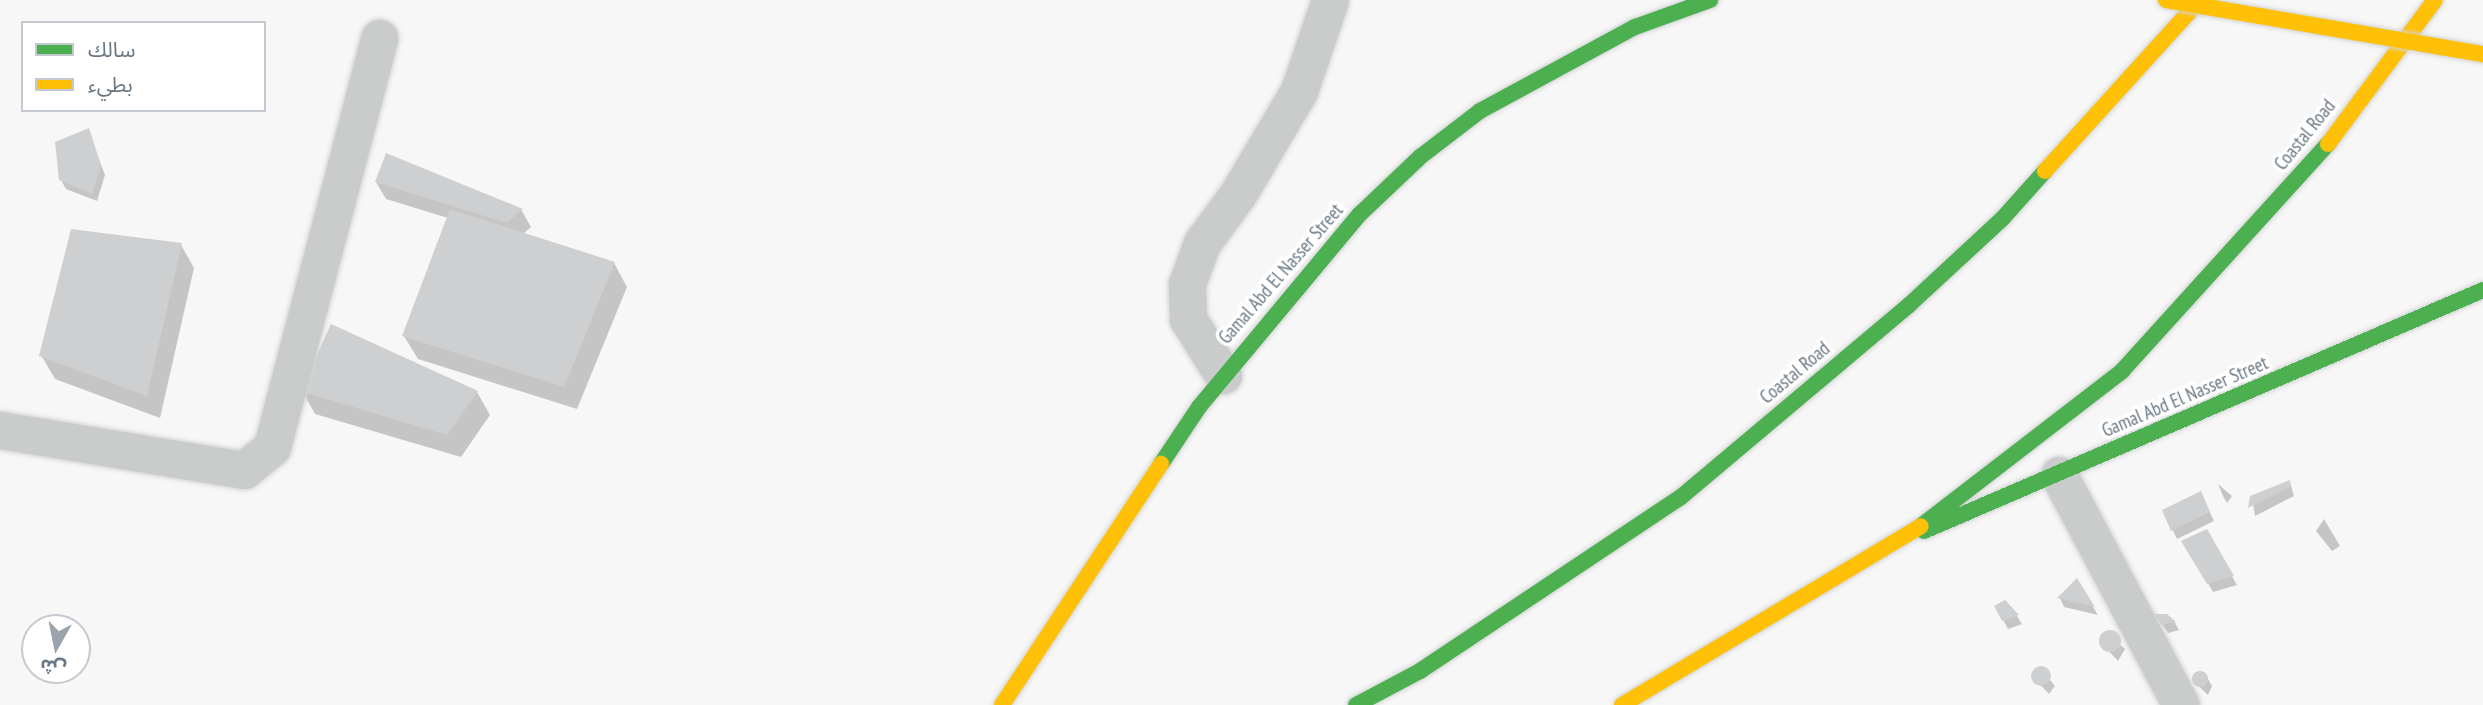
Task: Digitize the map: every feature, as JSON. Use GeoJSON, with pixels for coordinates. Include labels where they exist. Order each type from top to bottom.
{"type":"FeatureCollection","features":[{"type":"Feature","properties":{"kind":"main road","name":"Gamal Abd El Nasser Street"},"geometry":{"type":"LineString","coordinates":[[1002,705],[1223,375],[1360,214],[1430,149],[1480,111],[1563,63],[1635,27],[1710,0]]}},
{"type":"Feature","properties":{"kind":"main road"},"geometry":{"type":"LineString","coordinates":[[2166,0],[2483,54]]}},
{"type":"Feature","properties":{"kind":"main road","name":"Coastal Road"},"geometry":{"type":"LineString","coordinates":[[1356,705],[1420,671],[1681,497],[1908,306],[2003,218],[2200,0]]}},
{"type":"Feature","properties":{"kind":"main road","name":"Coastal Road"},"geometry":{"type":"LineString","coordinates":[[1622,705],[1903,540],[2122,371],[2330,142],[2435,0]]}},
{"type":"Feature","properties":{"kind":"main road","name":"Gamal Abd El Nasser Street"},"geometry":{"type":"LineString","coordinates":[[1903,540],[2483,290]]}},
{"type":"Feature","properties":{"kind":"street"},"geometry":{"type":"LineString","coordinates":[[1223,375],[1188,319],[1187,284],[1202,243],[1238,194],[1298,91],[1330,0]]}},
{"type":"Feature","properties":{"kind":"street"},"geometry":{"type":"LineString","coordinates":[[0,430],[244,470],[272,447],[379,38]]}},
{"type":"Feature","properties":{"kind":"street"},"geometry":{"type":"LineString","coordinates":[[2059,475],[2181,705]]}},
{"type":"Feature","properties":{"kind":"building"},"geometry":{"type":"Polygon","coordinates":[[[89,128],[101,165],[92,194],[59,180],[55,142],[89,128]]]}},
{"type":"Feature","properties":{"kind":"building"},"geometry":{"type":"Polygon","coordinates":[[[386,153],[523,209],[507,223],[375,182],[386,153]]]}},
{"type":"Feature","properties":{"kind":"building"},"geometry":{"type":"Polygon","coordinates":[[[450,209],[615,262],[564,387],[402,336],[450,209]]]}},
{"type":"Feature","properties":{"kind":"building"},"geometry":{"type":"Polygon","coordinates":[[[71,229],[182,243],[147,396],[39,356],[71,229]]]}},
{"type":"Feature","properties":{"kind":"building"},"geometry":{"type":"Polygon","coordinates":[[[331,324],[478,391],[447,435],[300,391],[331,324]]]}},
{"type":"Feature","properties":{"kind":"building"},"geometry":{"type":"Polygon","coordinates":[[[2290,480],[2290,487],[2248,508],[2250,496],[2290,480]]]}},
{"type":"Feature","properties":{"kind":"building"},"geometry":{"type":"Polygon","coordinates":[[[2201,491],[2210,512],[2171,531],[2162,510],[2201,491]]]}},
{"type":"Feature","properties":{"kind":"building"},"geometry":{"type":"Polygon","coordinates":[[[2207,529],[2234,576],[2207,584],[2181,541],[2207,529]]]}},
{"type":"Feature","properties":{"kind":"building"},"geometry":{"type":"Polygon","coordinates":[[[2077,578],[2095,607],[2057,598],[2077,578]]]}},
{"type":"Feature","properties":{"kind":"building"},"geometry":{"type":"Polygon","coordinates":[[[2005,600],[2019,615],[2002,621],[1994,606],[2005,600]]]}},
{"type":"Feature","properties":{"kind":"building"},"geometry":{"type":"Polygon","coordinates":[[[2154,614],[2167,614],[2176,622],[2161,625],[2154,614]]]}},
{"type":"Feature","properties":{"kind":"building"},"geometry":{"type":"Polygon","coordinates":[[[2110,630],[2118,633],[2121,641],[2118,649],[2110,652],[2102,649],[2099,641],[2102,633],[2110,630]]]}},
{"type":"Feature","properties":{"kind":"building"},"geometry":{"type":"Polygon","coordinates":[[[2041,666],[2048,669],[2051,676],[2048,683],[2041,686],[2034,683],[2031,676],[2034,669],[2041,666]]]}},
{"type":"Feature","properties":{"kind":"building"},"geometry":{"type":"Polygon","coordinates":[[[2197,671],[2203,671],[2208,679],[2206,685],[2197,687],[2192,682],[2192,676],[2197,671]]]}},
{"type":"Feature","properties":{"kind":"traffic: fast"},"geometry":{"type":"LineString","coordinates":[[1161,464],[1199,407],[1360,214],[1420,157],[1480,111],[1635,27],[1710,0]]}},
{"type":"Feature","properties":{"kind":"traffic: fast"},"geometry":{"type":"LineString","coordinates":[[1921,526],[2122,371],[2328,144]]}},
{"type":"Feature","properties":{"kind":"traffic: fast"},"geometry":{"type":"LineString","coordinates":[[1356,705],[1420,671],[1681,497],[1908,306],[2003,218],[2045,171]]}},
{"type":"Feature","properties":{"kind":"traffic: fast"},"geometry":{"type":"LineString","coordinates":[[1924,531],[2483,290]]}},
{"type":"Feature","properties":{"kind":"traffic: slow"},"geometry":{"type":"LineString","coordinates":[[2166,0],[2483,54]]}},
{"type":"Feature","properties":{"kind":"traffic: slow"},"geometry":{"type":"LineString","coordinates":[[2045,171],[2200,0]]}},
{"type":"Feature","properties":{"kind":"traffic: slow"},"geometry":{"type":"LineString","coordinates":[[2328,144],[2435,0]]}},
{"type":"Feature","properties":{"kind":"traffic: slow"},"geometry":{"type":"LineString","coordinates":[[1002,705],[1161,464]]}},
{"type":"Feature","properties":{"kind":"traffic: slow"},"geometry":{"type":"LineString","coordinates":[[1622,705],[1921,526]]}}]}
